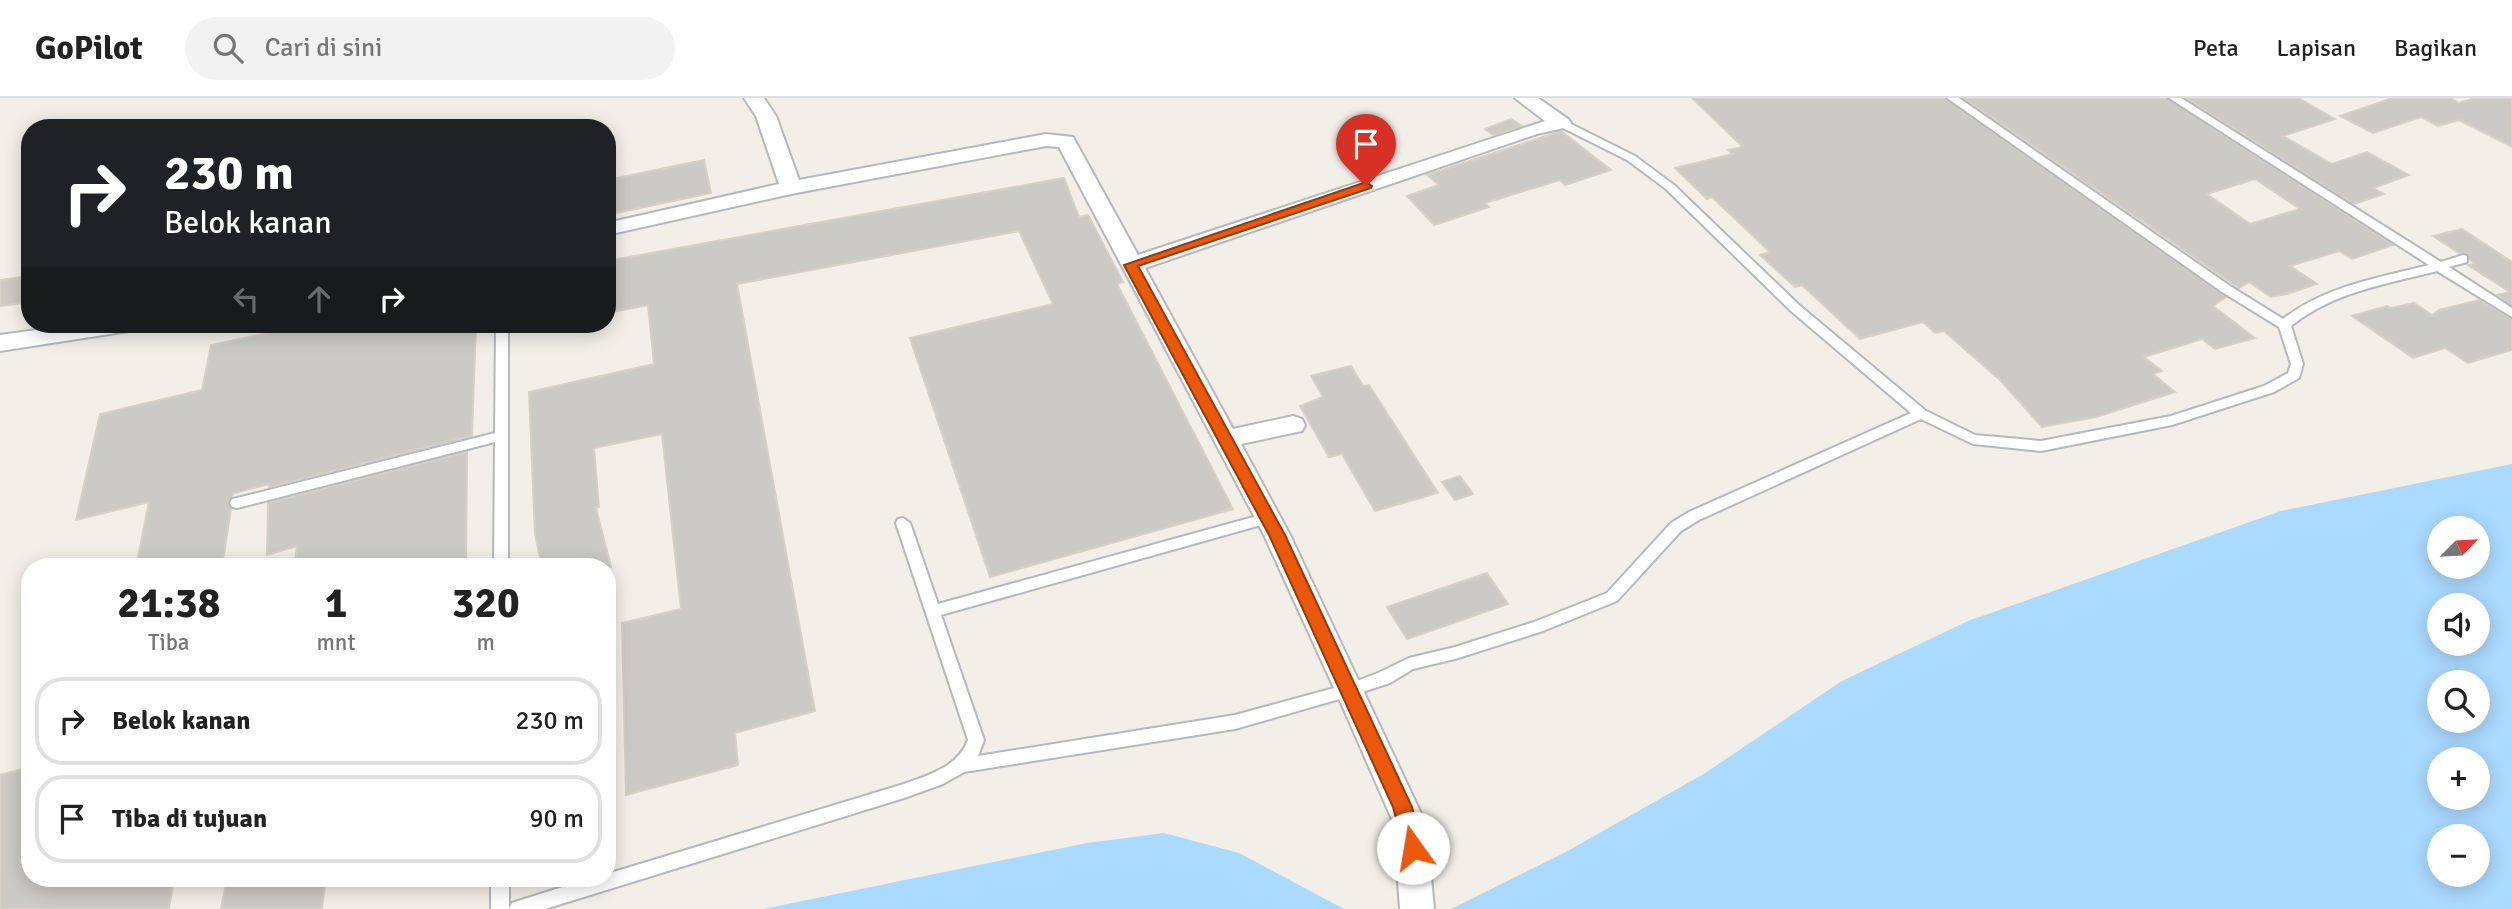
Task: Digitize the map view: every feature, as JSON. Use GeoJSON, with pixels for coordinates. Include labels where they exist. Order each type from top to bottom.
{"type":"FeatureCollection","features":[{"type":"Feature","properties":{"kind":"street"},"geometry":{"type":"LineString","coordinates":[[754,98],[766,116],[792,188]]}},
{"type":"Feature","properties":{"kind":"street"},"geometry":{"type":"LineString","coordinates":[[1525,98],[1561,122]]}},
{"type":"Feature","properties":{"kind":"street"},"geometry":{"type":"LineString","coordinates":[[1130,265],[1532,129],[1561,122]]}},
{"type":"Feature","properties":{"kind":"street"},"geometry":{"type":"LineString","coordinates":[[616,227],[792,188],[1061,139],[1066,141],[1130,265],[1268,518],[1350,690],[1410,824],[1417,909]]}},
{"type":"Feature","properties":{"kind":"street"},"geometry":{"type":"LineString","coordinates":[[0,343],[68,333]]}},
{"type":"Feature","properties":{"kind":"street"},"geometry":{"type":"LineString","coordinates":[[1225,439],[1293,425]]}},
{"type":"Feature","properties":{"kind":"lane"},"geometry":{"type":"LineString","coordinates":[[1561,122],[1631,158],[1670,187],[1748,259],[1795,308],[1921,414],[1973,439],[2041,446],[2172,419],[2269,389],[2294,375],[2297,364],[2284,325],[2205,274],[1952,98]]}},
{"type":"Feature","properties":{"kind":"lane"},"geometry":{"type":"LineString","coordinates":[[2175,98],[2512,313]]}},
{"type":"Feature","properties":{"kind":"lane"},"geometry":{"type":"LineString","coordinates":[[2284,325],[2299,310],[2317,303],[2463,259]]}},
{"type":"Feature","properties":{"kind":"lane"},"geometry":{"type":"LineString","coordinates":[[501,558],[502,333]]}},
{"type":"Feature","properties":{"kind":"lane"},"geometry":{"type":"LineString","coordinates":[[616,879],[904,791],[963,765],[1235,723],[1350,690],[1384,678],[1409,664],[1455,653],[1538,627],[1612,597],[1675,527],[1694,516],[1921,414]]}},
{"type":"Feature","properties":{"kind":"lane"},"geometry":{"type":"LineString","coordinates":[[237,503],[502,436]]}},
{"type":"Feature","properties":{"kind":"lane"},"geometry":{"type":"LineString","coordinates":[[933,611],[1268,518]]}},
{"type":"Feature","properties":{"kind":"lane"},"geometry":{"type":"LineString","coordinates":[[903,523],[976,740],[973,754],[963,765]]}},
{"type":"Feature","properties":{"kind":"lane"},"geometry":{"type":"LineString","coordinates":[[500,887],[500,909]]}},
{"type":"Feature","properties":{"kind":"lane"},"geometry":{"type":"LineString","coordinates":[[518,909],[590,887]]}},
{"type":"Feature","properties":{"kind":"water"},"geometry":{"type":"Polygon","coordinates":[[[2512,464],[2512,909],[1451,909],[1564,853],[1702,775],[1842,681],[1968,621],[2281,511],[2512,464]]]}},
{"type":"Feature","properties":{"kind":"water"},"geometry":{"type":"Polygon","coordinates":[[[1164,833],[1239,853],[1344,909],[763,909],[1087,843],[1164,833]]]}},
{"type":"Feature","properties":{"kind":"building"},"geometry":{"type":"Polygon","coordinates":[[[1692,98],[1944,98],[2226,297],[2213,306],[2255,338],[2215,349],[2202,339],[2144,357],[2162,371],[2153,374],[2175,392],[2096,417],[2042,427],[2000,380],[1944,331],[1935,333],[1923,322],[1860,339],[1802,285],[1795,287],[1760,255],[1770,252],[1712,197],[1707,199],[1675,168],[1733,154],[1728,150],[1743,147],[1692,98]]]}},
{"type":"Feature","properties":{"kind":"building"},"geometry":{"type":"Polygon","coordinates":[[[1964,98],[2167,98],[2393,245],[2352,259],[2339,251],[2290,266],[2317,284],[2287,294],[2271,297],[2249,282],[2239,288],[1964,98]],[[2255,179],[2207,194],[2250,224],[2300,209],[2255,179]]]}},
{"type":"Feature","properties":{"kind":"building"},"geometry":{"type":"Polygon","coordinates":[[[2186,98],[2298,98],[2335,119],[2283,136],[2332,164],[2367,152],[2409,175],[2373,188],[2384,194],[2354,204],[2186,98]]]}},
{"type":"Feature","properties":{"kind":"building"},"geometry":{"type":"Polygon","coordinates":[[[2393,98],[2450,98],[2459,103],[2475,98],[2512,98],[2512,147],[2459,120],[2438,126],[2421,117],[2373,133],[2340,116],[2393,98]]]}},
{"type":"Feature","properties":{"kind":"building"},"geometry":{"type":"Polygon","coordinates":[[[1511,119],[1522,126],[1493,135],[1485,129],[1511,119]]]}},
{"type":"Feature","properties":{"kind":"building"},"geometry":{"type":"Polygon","coordinates":[[[1561,131],[1611,170],[1565,185],[1560,180],[1485,203],[1489,207],[1434,225],[1407,196],[1439,185],[1427,175],[1561,131]]]}},
{"type":"Feature","properties":{"kind":"building"},"geometry":{"type":"Polygon","coordinates":[[[704,160],[711,193],[616,213],[616,178],[704,160]]]}},
{"type":"Feature","properties":{"kind":"building"},"geometry":{"type":"Polygon","coordinates":[[[1064,178],[1079,217],[1088,215],[1123,282],[1117,284],[1233,509],[990,577],[910,338],[1053,304],[1019,231],[737,284],[815,711],[735,733],[738,765],[626,795],[622,623],[681,609],[662,434],[594,448],[599,507],[596,508],[609,558],[540,558],[535,534],[529,392],[654,364],[648,305],[616,311],[616,259],[1064,178]]]}},
{"type":"Feature","properties":{"kind":"building"},"geometry":{"type":"Polygon","coordinates":[[[2462,229],[2512,262],[2512,305],[2497,295],[2510,292],[2468,265],[2475,264],[2470,260],[2469,254],[2459,253],[2433,236],[2462,229]]]}},
{"type":"Feature","properties":{"kind":"building"},"geometry":{"type":"Polygon","coordinates":[[[21,277],[21,303],[0,306],[0,280],[21,277]]]}},
{"type":"Feature","properties":{"kind":"building"},"geometry":{"type":"Polygon","coordinates":[[[2479,300],[2512,320],[2512,350],[2468,363],[2445,348],[2413,358],[2352,316],[2387,306],[2391,308],[2414,303],[2432,315],[2439,310],[2479,300]]]}},
{"type":"Feature","properties":{"kind":"building"},"geometry":{"type":"Polygon","coordinates":[[[269,333],[476,333],[472,436],[269,487],[269,484],[234,493],[228,502],[231,509],[223,558],[138,558],[149,502],[76,520],[100,414],[202,390],[211,345],[269,333]]]}},
{"type":"Feature","properties":{"kind":"building"},"geometry":{"type":"Polygon","coordinates":[[[1351,366],[1363,386],[1369,385],[1438,493],[1375,511],[1342,454],[1329,457],[1300,406],[1323,397],[1311,376],[1351,366]]]}},
{"type":"Feature","properties":{"kind":"building"},"geometry":{"type":"Polygon","coordinates":[[[467,452],[466,558],[295,558],[297,546],[267,555],[268,503],[467,452]]]}},
{"type":"Feature","properties":{"kind":"building"},"geometry":{"type":"Polygon","coordinates":[[[1460,476],[1473,494],[1455,500],[1442,482],[1460,476]]]}},
{"type":"Feature","properties":{"kind":"building"},"geometry":{"type":"Polygon","coordinates":[[[1487,573],[1508,604],[1407,639],[1387,607],[1487,573]]]}},
{"type":"Feature","properties":{"kind":"building"},"geometry":{"type":"Polygon","coordinates":[[[21,769],[21,887],[173,887],[169,909],[0,909],[0,775],[21,769]]]}},
{"type":"Feature","properties":{"kind":"building"},"geometry":{"type":"Polygon","coordinates":[[[225,887],[325,887],[322,909],[221,909],[225,887]]]}},
{"type":"Feature","properties":{"kind":"route"},"geometry":{"type":"LineString","coordinates":[[1366,186],[1130,265],[1297,576],[1403,807],[1410,824],[1413,848]]}}]}
